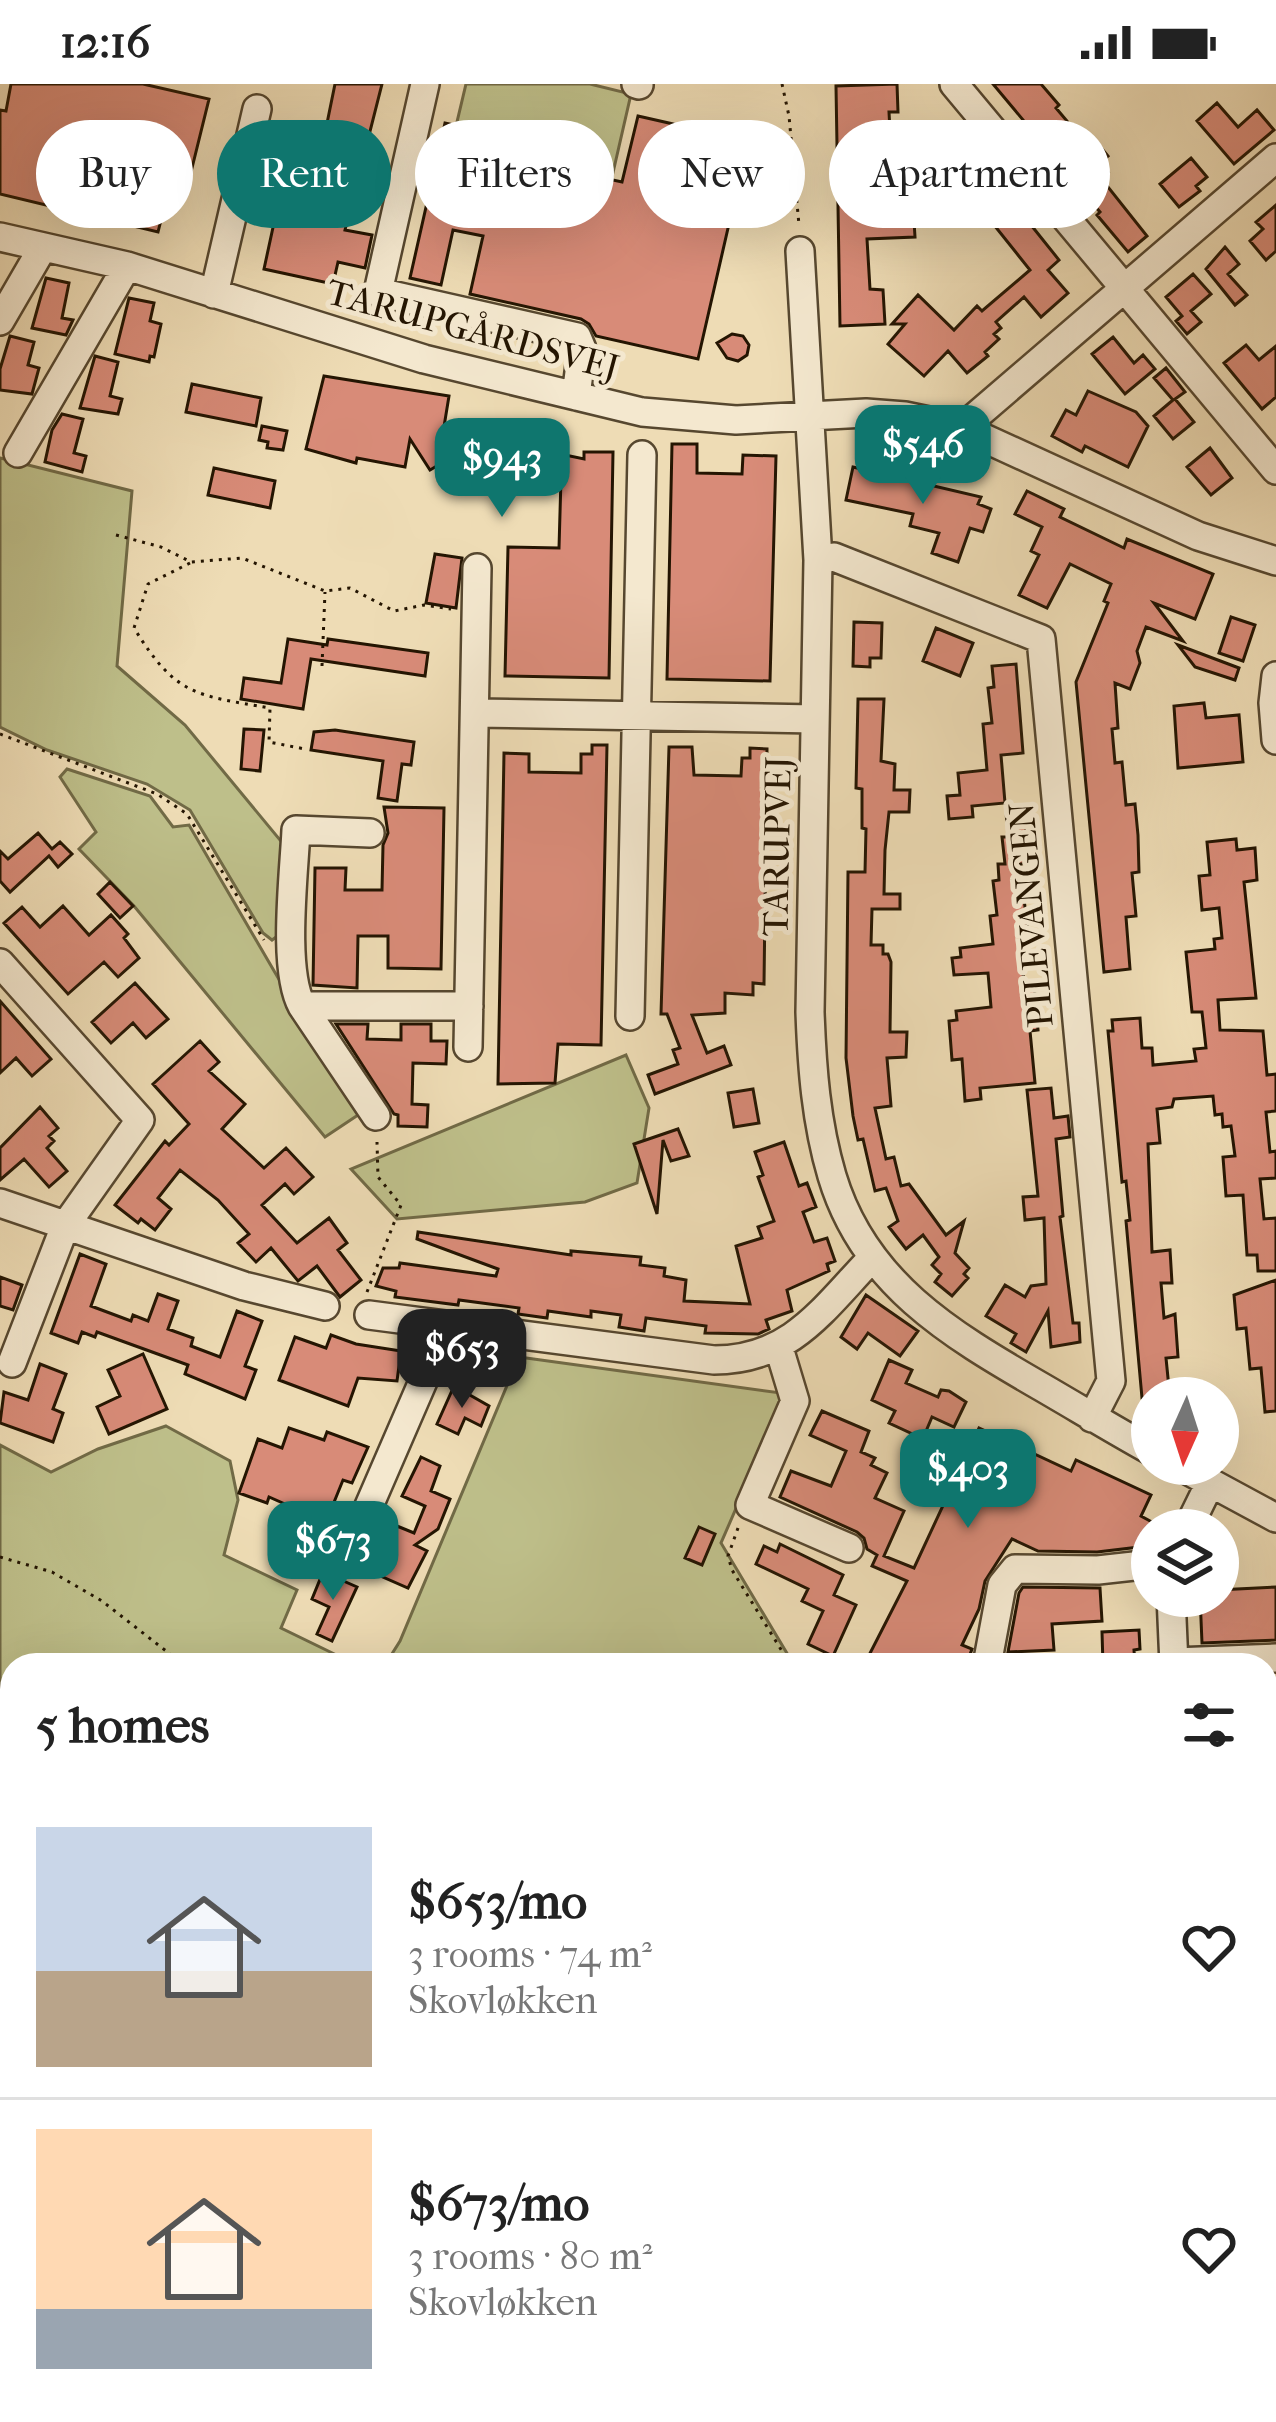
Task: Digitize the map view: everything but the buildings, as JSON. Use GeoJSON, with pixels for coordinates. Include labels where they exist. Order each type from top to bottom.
{"type":"FeatureCollection","features":[{"type":"Feature","properties":{"kind":"street"},"geometry":{"type":"LineString","coordinates":[[425,84],[378,292],[578,338],[582,349],[576,396]]}},
{"type":"Feature","properties":{"kind":"street"},"geometry":{"type":"LineString","coordinates":[[954,84],[1276,470]]}},
{"type":"Feature","properties":{"kind":"street"},"geometry":{"type":"LineString","coordinates":[[214,294],[257,109]]}},
{"type":"Feature","properties":{"kind":"street"},"geometry":{"type":"LineString","coordinates":[[962,428],[1276,158]]}},
{"type":"Feature","properties":{"kind":"street","name":"TARUPGÅRDSVEJ"},"geometry":{"type":"LineString","coordinates":[[0,237],[127,266],[346,338],[641,412],[702,418],[905,416],[962,428],[1198,536],[1276,561]]}},
{"type":"Feature","properties":{"kind":"street"},"geometry":{"type":"LineString","coordinates":[[0,321],[43,247]]}},
{"type":"Feature","properties":{"kind":"street","name":"TARUPVEJ"},"geometry":{"type":"LineString","coordinates":[[800,251],[818,560],[809,1012],[813,1085],[834,1182],[872,1258],[931,1319],[1131,1439]]}},
{"type":"Feature","properties":{"kind":"street"},"geometry":{"type":"LineString","coordinates":[[18,453],[127,266]]}},
{"type":"Feature","properties":{"kind":"street"},"geometry":{"type":"LineString","coordinates":[[630,1016],[642,455]]}},
{"type":"Feature","properties":{"kind":"street","name":"PILEVANGEN"},"geometry":{"type":"LineString","coordinates":[[818,560],[834,557],[1041,639],[1111,1381],[1093,1418]]}},
{"type":"Feature","properties":{"kind":"street"},"geometry":{"type":"LineString","coordinates":[[468,1047],[477,568]]}},
{"type":"Feature","properties":{"kind":"street"},"geometry":{"type":"LineString","coordinates":[[1276,676],[1276,740]]}},
{"type":"Feature","properties":{"kind":"street"},"geometry":{"type":"LineString","coordinates":[[475,713],[815,719]]}},
{"type":"Feature","properties":{"kind":"street"},"geometry":{"type":"LineString","coordinates":[[370,833],[296,830],[292,966],[294,992],[376,1116]]}},
{"type":"Feature","properties":{"kind":"street"},"geometry":{"type":"LineString","coordinates":[[0,963],[140,1120],[64,1226],[26,1349]]}},
{"type":"Feature","properties":{"kind":"street"},"geometry":{"type":"LineString","coordinates":[[302,1006],[469,1006]]}},
{"type":"Feature","properties":{"kind":"street"},"geometry":{"type":"LineString","coordinates":[[0,1203],[244,1286],[325,1306]]}},
{"type":"Feature","properties":{"kind":"street"},"geometry":{"type":"LineString","coordinates":[[365,1311],[447,1326],[744,1360],[779,1348],[805,1328],[872,1258]]}},
{"type":"Feature","properties":{"kind":"street"},"geometry":{"type":"LineString","coordinates":[[362,1522],[447,1326]]}},
{"type":"Feature","properties":{"kind":"street"},"geometry":{"type":"LineString","coordinates":[[779,1348],[795,1401],[750,1505],[849,1548]]}},
{"type":"Feature","properties":{"kind":"street"},"geometry":{"type":"LineString","coordinates":[[1214,1485],[1276,1518]]}},
{"type":"Feature","properties":{"kind":"street"},"geometry":{"type":"LineString","coordinates":[[989,1653],[1001,1585],[1015,1570],[1131,1566]]}},
{"type":"Feature","properties":{"kind":"street"},"geometry":{"type":"LineString","coordinates":[[1173,1617],[1174,1653]]}},
{"type":"Feature","properties":{"kind":"path"},"geometry":{"type":"LineString","coordinates":[[782,84],[797,186],[800,251]]}},
{"type":"Feature","properties":{"kind":"path"},"geometry":{"type":"LineString","coordinates":[[116,535],[161,547],[191,562]]}},
{"type":"Feature","properties":{"kind":"path"},"geometry":{"type":"LineString","coordinates":[[305,749],[269,742],[271,708],[183,688],[134,628],[148,584],[191,562],[242,558],[326,591],[350,588],[394,611],[424,605],[476,613]]}},
{"type":"Feature","properties":{"kind":"path"},"geometry":{"type":"LineString","coordinates":[[322,666],[326,591]]}},
{"type":"Feature","properties":{"kind":"path"},"geometry":{"type":"LineString","coordinates":[[0,734],[158,794],[187,814],[258,934],[292,966]]}},
{"type":"Feature","properties":{"kind":"path"},"geometry":{"type":"LineString","coordinates":[[365,1311],[400,1205],[378,1177],[376,1116]]}},
{"type":"Feature","properties":{"kind":"path"},"geometry":{"type":"LineString","coordinates":[[750,1505],[728,1556],[783,1653]]}},
{"type":"Feature","properties":{"kind":"path"},"geometry":{"type":"LineString","coordinates":[[0,1558],[52,1572],[102,1601],[169,1653]]}},
{"type":"Feature","properties":{"kind":"green space"},"geometry":{"type":"Polygon","coordinates":[[[466,84],[590,84],[631,94],[614,168],[614,120],[457,120],[466,84]]]}},
{"type":"Feature","properties":{"kind":"green space"},"geometry":{"type":"Polygon","coordinates":[[[0,458],[132,491],[117,666],[185,725],[285,846],[283,932],[272,940],[263,933],[190,810],[147,784],[47,750],[0,727],[0,458]]]}},
{"type":"Feature","properties":{"kind":"green space"},"geometry":{"type":"Polygon","coordinates":[[[67,769],[150,796],[173,827],[189,825],[358,1115],[325,1137],[134,906],[79,849],[96,832],[60,777],[67,769]]]}},
{"type":"Feature","properties":{"kind":"green space"},"geometry":{"type":"Polygon","coordinates":[[[626,1055],[649,1108],[637,1183],[585,1202],[397,1219],[351,1169],[626,1055]]]}},
{"type":"Feature","properties":{"kind":"green space"},"geometry":{"type":"Polygon","coordinates":[[[519,1357],[781,1393],[779,1409],[721,1543],[787,1653],[392,1653],[519,1357]]]}},
{"type":"Feature","properties":{"kind":"green space"},"geometry":{"type":"Polygon","coordinates":[[[166,1426],[230,1461],[238,1500],[224,1555],[297,1590],[281,1628],[332,1653],[0,1653],[0,1445],[51,1472],[98,1449],[166,1426]]]}}]}
